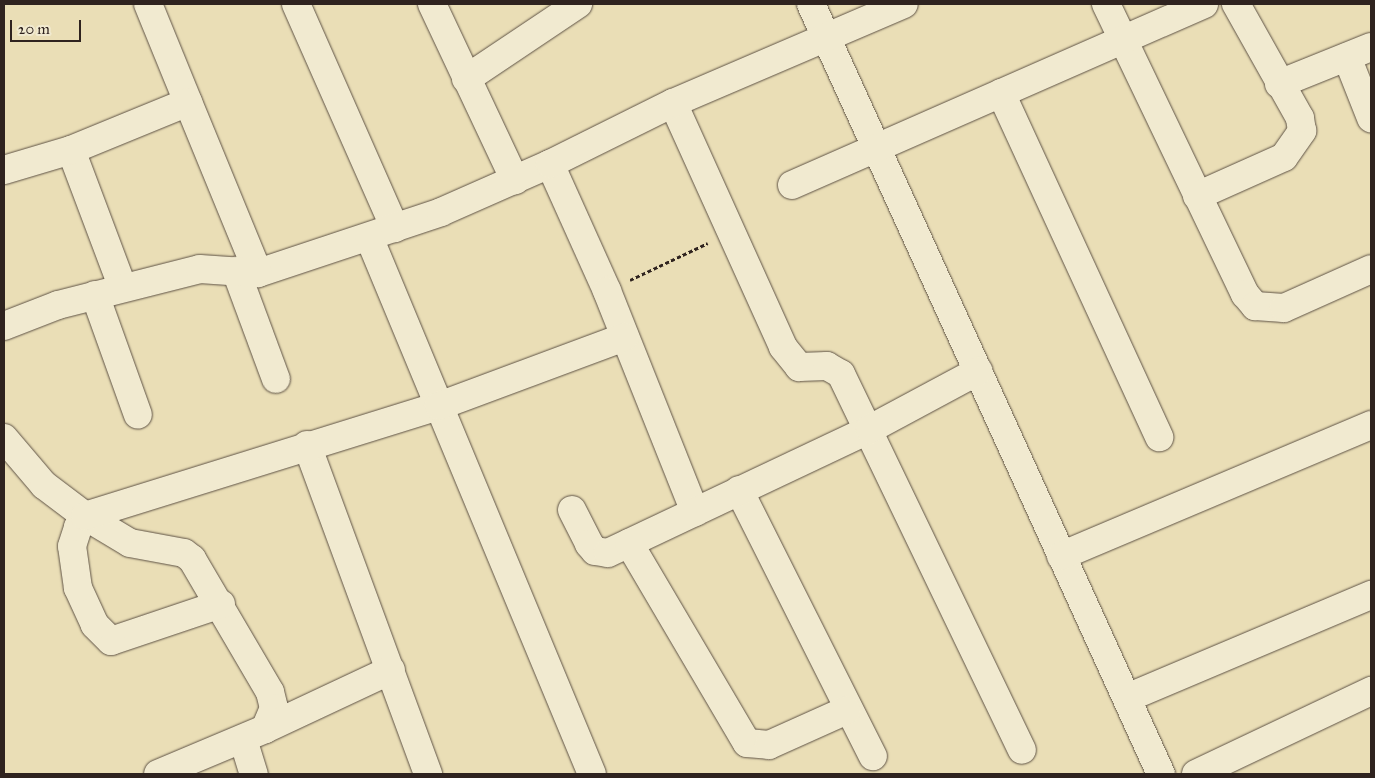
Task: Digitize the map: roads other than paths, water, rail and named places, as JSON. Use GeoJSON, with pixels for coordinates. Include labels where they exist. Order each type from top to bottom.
{"type":"FeatureCollection","features":[{"type":"Feature","properties":{"kind":"street"},"geometry":{"type":"LineString","coordinates":[[148,4],[188,102],[247,272],[276,379]]}},
{"type":"Feature","properties":{"kind":"street"},"geometry":{"type":"LineString","coordinates":[[296,4],[395,228]]}},
{"type":"Feature","properties":{"kind":"street"},"geometry":{"type":"LineString","coordinates":[[432,4],[515,180]]}},
{"type":"Feature","properties":{"kind":"street"},"geometry":{"type":"LineString","coordinates":[[466,79],[578,4]]}},
{"type":"Feature","properties":{"kind":"street"},"geometry":{"type":"LineString","coordinates":[[811,4],[874,149],[978,371],[1161,774]]}},
{"type":"Feature","properties":{"kind":"street"},"geometry":{"type":"LineString","coordinates":[[4,326],[95,295],[200,269],[247,272],[370,237],[515,180],[673,103],[825,36],[904,4]]}},
{"type":"Feature","properties":{"kind":"street"},"geometry":{"type":"LineString","coordinates":[[1106,4],[1245,294],[1256,306],[1284,308],[1371,269]]}},
{"type":"Feature","properties":{"kind":"street"},"geometry":{"type":"LineString","coordinates":[[792,185],[1001,93],[1124,43],[1204,4]]}},
{"type":"Feature","properties":{"kind":"street"},"geometry":{"type":"LineString","coordinates":[[1197,196],[1292,150],[1300,139],[1301,124],[1236,4]]}},
{"type":"Feature","properties":{"kind":"street"},"geometry":{"type":"LineString","coordinates":[[1279,84],[1359,52],[1371,118]]}},
{"type":"Feature","properties":{"kind":"street"},"geometry":{"type":"LineString","coordinates":[[1001,93],[1159,436]]}},
{"type":"Feature","properties":{"kind":"street"},"geometry":{"type":"LineString","coordinates":[[4,170],[71,150],[188,102]]}},
{"type":"Feature","properties":{"kind":"street"},"geometry":{"type":"LineString","coordinates":[[673,103],[729,233],[787,354],[800,367],[827,366],[841,374],[870,429],[1022,750]]}},
{"type":"Feature","properties":{"kind":"street"},"geometry":{"type":"LineString","coordinates":[[71,150],[123,288]]}},
{"type":"Feature","properties":{"kind":"street"},"geometry":{"type":"LineString","coordinates":[[550,164],[607,291],[695,512]]}},
{"type":"Feature","properties":{"kind":"street"},"geometry":{"type":"LineString","coordinates":[[370,237],[438,406],[592,774]]}},
{"type":"Feature","properties":{"kind":"street"},"geometry":{"type":"LineString","coordinates":[[95,295],[138,415]]}},
{"type":"Feature","properties":{"kind":"street"},"geometry":{"type":"LineString","coordinates":[[221,604],[111,641],[95,625],[73,563],[72,546],[85,516],[307,445],[438,406],[625,337]]}},
{"type":"Feature","properties":{"kind":"street"},"geometry":{"type":"LineString","coordinates":[[572,510],[594,551],[608,553],[870,429],[978,371]]}},
{"type":"Feature","properties":{"kind":"street"},"geometry":{"type":"LineString","coordinates":[[1061,556],[1371,426]]}},
{"type":"Feature","properties":{"kind":"street"},"geometry":{"type":"LineString","coordinates":[[4,438],[44,486],[85,516],[130,543],[184,553],[201,567],[270,692],[274,708],[254,734],[254,774]]}},
{"type":"Feature","properties":{"kind":"street"},"geometry":{"type":"LineString","coordinates":[[307,445],[428,774]]}},
{"type":"Feature","properties":{"kind":"street"},"geometry":{"type":"LineString","coordinates":[[740,490],[847,710],[873,756]]}},
{"type":"Feature","properties":{"kind":"street"},"geometry":{"type":"LineString","coordinates":[[629,543],[747,743],[769,745],[847,710]]}},
{"type":"Feature","properties":{"kind":"street"},"geometry":{"type":"LineString","coordinates":[[1128,698],[1371,595]]}},
{"type":"Feature","properties":{"kind":"street"},"geometry":{"type":"LineString","coordinates":[[158,774],[254,734],[391,670]]}},
{"type":"Feature","properties":{"kind":"street"},"geometry":{"type":"LineString","coordinates":[[1196,774],[1371,691]]}}]}
